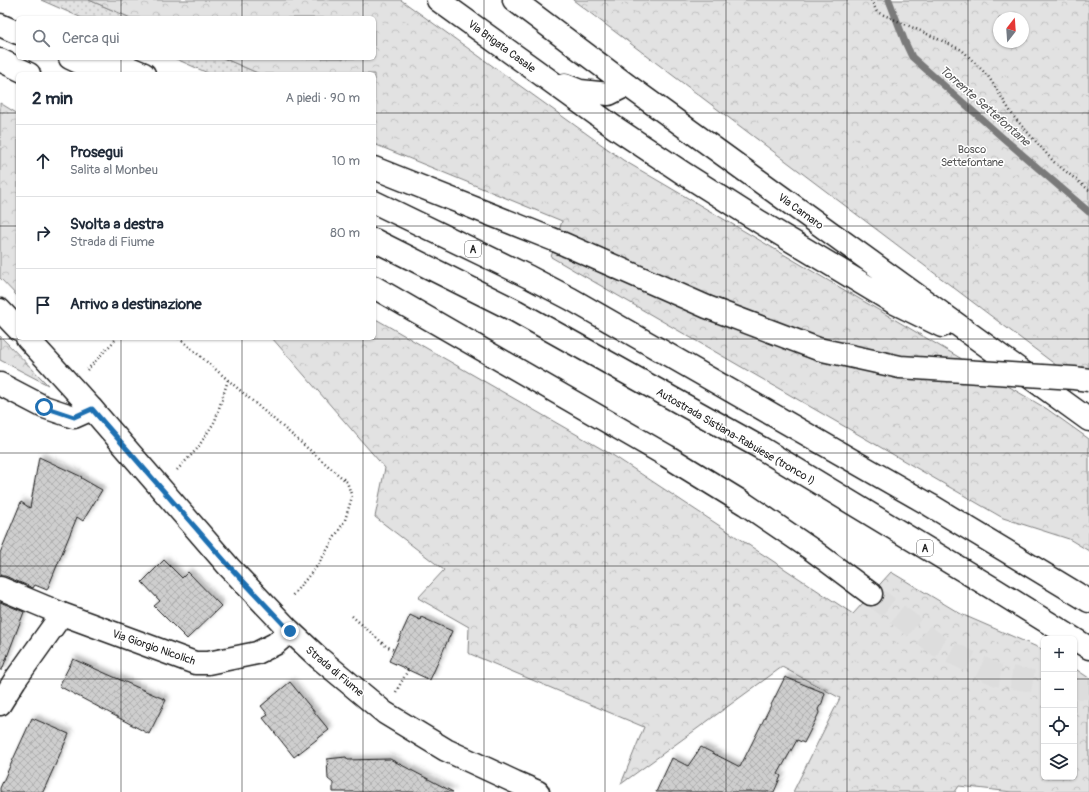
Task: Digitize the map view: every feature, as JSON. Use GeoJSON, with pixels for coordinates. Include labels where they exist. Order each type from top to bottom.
{"type":"FeatureCollection","features":[{"type":"Feature","properties":{"kind":"main road","name":"Via Brigata Casale"},"geometry":{"type":"LineString","coordinates":[[438,0],[547,78]]}},
{"type":"Feature","properties":{"kind":"main road","name":"Via Carnaro"},"geometry":{"type":"LineString","coordinates":[[514,0],[627,85],[1089,420]]}},
{"type":"Feature","properties":{"kind":"main road"},"geometry":{"type":"LineString","coordinates":[[0,14],[16,20]]}},
{"type":"Feature","properties":{"kind":"main road"},"geometry":{"type":"LineString","coordinates":[[0,25],[16,32]]}},
{"type":"Feature","properties":{"kind":"main road"},"geometry":{"type":"LineString","coordinates":[[0,60],[25,72]]}},
{"type":"Feature","properties":{"kind":"main road"},"geometry":{"type":"LineString","coordinates":[[74,60],[100,72]]}},
{"type":"Feature","properties":{"kind":"main road"},"geometry":{"type":"LineString","coordinates":[[111,60],[139,72]]}},
{"type":"Feature","properties":{"kind":"main road"},"geometry":{"type":"LineString","coordinates":[[0,75],[16,84]]}},
{"type":"Feature","properties":{"kind":"main road"},"geometry":{"type":"LineString","coordinates":[[547,78],[580,91],[609,94],[627,85]]}},
{"type":"Feature","properties":{"kind":"main road"},"geometry":{"type":"LineString","coordinates":[[547,78],[614,127],[760,222],[893,302],[988,347]]}},
{"type":"Feature","properties":{"kind":"main road"},"geometry":{"type":"LineString","coordinates":[[376,169],[556,241],[707,307],[818,349],[900,367],[1089,380]]}},
{"type":"Feature","properties":{"kind":"main road","name":"A"},"geometry":{"type":"LineString","coordinates":[[376,203],[528,277],[571,300],[930,505],[1089,601]]}},
{"type":"Feature","properties":{"kind":"main road","name":"Autostrada Sistiana-Rabuiese (tronco I)"},"geometry":{"type":"LineString","coordinates":[[376,241],[516,311],[761,448],[1089,648]]}},
{"type":"Feature","properties":{"kind":"main road"},"geometry":{"type":"LineString","coordinates":[[376,288],[673,460],[745,504],[804,544],[871,594]]}},
{"type":"Feature","properties":{"kind":"main road"},"geometry":{"type":"LineString","coordinates":[[0,310],[16,327]]}},
{"type":"Feature","properties":{"kind":"main road","name":"Strada di Fiume"},"geometry":{"type":"LineString","coordinates":[[29,340],[92,409],[229,566],[290,631],[319,658],[385,713],[446,750],[538,792]]}},
{"type":"Feature","properties":{"kind":"main road"},"geometry":{"type":"LineString","coordinates":[[0,384],[44,407],[74,417],[92,409]]}},
{"type":"Feature","properties":{"kind":"main road","name":"Via Giorgio Nicolich"},"geometry":{"type":"LineString","coordinates":[[0,588],[62,614],[196,663],[208,663],[257,653],[274,644],[290,631]]}},
{"type":"Feature","properties":{"kind":"main road"},"geometry":{"type":"LineString","coordinates":[[0,704],[15,680],[62,614]]}},
{"type":"Feature","properties":{"kind":"path"},"geometry":{"type":"LineString","coordinates":[[871,0],[877,12],[962,50],[988,76],[1014,117],[1054,162],[1089,190]]}},
{"type":"Feature","properties":{"kind":"path"},"geometry":{"type":"LineString","coordinates":[[71,386],[115,340]]}},
{"type":"Feature","properties":{"kind":"path"},"geometry":{"type":"LineString","coordinates":[[181,340],[347,482],[352,496],[345,520],[318,565],[275,615]]}},
{"type":"Feature","properties":{"kind":"path"},"geometry":{"type":"LineString","coordinates":[[160,488],[197,449],[215,421],[228,380]]}},
{"type":"Feature","properties":{"kind":"path"},"geometry":{"type":"LineString","coordinates":[[352,616],[386,646],[394,650]]}},
{"type":"Feature","properties":{"kind":"path"},"geometry":{"type":"LineString","coordinates":[[396,693],[408,670]]}},
{"type":"Feature","properties":{"kind":"green space"},"geometry":{"type":"Polygon","coordinates":[[[41,0],[89,0],[126,16],[77,16],[41,0]]]}},
{"type":"Feature","properties":{"kind":"green space"},"geometry":{"type":"Polygon","coordinates":[[[89,0],[401,0],[623,160],[1047,409],[1089,439],[1089,551],[1069,539],[1003,518],[551,257],[562,221],[376,145],[376,72],[255,72],[228,60],[376,60],[376,16],[126,16],[89,0]]]}},
{"type":"Feature","properties":{"kind":"green space","name":"Bosco Settefontane"},"geometry":{"type":"Polygon","coordinates":[[[573,0],[1089,0],[1089,390],[573,0]]]}},
{"type":"Feature","properties":{"kind":"green space"},"geometry":{"type":"Polygon","coordinates":[[[178,60],[228,60],[255,72],[206,72],[178,60]]]}},
{"type":"Feature","properties":{"kind":"green space"},"geometry":{"type":"Polygon","coordinates":[[[0,103],[16,113],[16,295],[0,278],[0,103]]]}},
{"type":"Feature","properties":{"kind":"green space"},"geometry":{"type":"Polygon","coordinates":[[[376,319],[614,456],[853,614],[891,572],[961,614],[1041,649],[1041,780],[1077,780],[1077,670],[1089,678],[1089,792],[1012,792],[959,786],[955,792],[793,792],[840,698],[782,667],[621,784],[644,727],[468,653],[469,627],[418,598],[444,570],[375,517],[385,468],[274,340],[376,340],[376,319]]]}},
{"type":"Feature","properties":{"kind":"green space"},"geometry":{"type":"Polygon","coordinates":[[[0,336],[48,385],[0,360],[0,336]]]}},
{"type":"Feature","properties":{"kind":"building"},"geometry":{"type":"Polygon","coordinates":[[[39,457],[82,477],[81,478],[102,490],[83,521],[77,517],[47,590],[35,585],[33,588],[5,576],[0,576],[0,553],[21,502],[30,508],[39,457]]]}},
{"type":"Feature","properties":{"kind":"building"},"geometry":{"type":"Polygon","coordinates":[[[164,560],[182,578],[188,572],[221,606],[187,639],[154,606],[160,601],[142,582],[164,560]]]}},
{"type":"Feature","properties":{"kind":"building"},"geometry":{"type":"Polygon","coordinates":[[[0,602],[24,612],[2,670],[0,670],[0,602]]]}},
{"type":"Feature","properties":{"kind":"building"},"geometry":{"type":"Polygon","coordinates":[[[410,615],[420,620],[421,617],[452,631],[430,680],[389,661],[410,615]]]}},
{"type":"Feature","properties":{"kind":"building"},"geometry":{"type":"Polygon","coordinates":[[[73,659],[166,700],[149,734],[59,686],[73,659]]]}},
{"type":"Feature","properties":{"kind":"building"},"geometry":{"type":"Polygon","coordinates":[[[785,677],[825,693],[822,703],[818,709],[819,713],[804,743],[797,740],[778,774],[781,776],[774,792],[656,792],[672,758],[688,766],[701,747],[740,767],[785,677]]]}},
{"type":"Feature","properties":{"kind":"building"},"geometry":{"type":"Polygon","coordinates":[[[290,682],[329,730],[294,757],[263,718],[268,715],[261,706],[290,682]]]}},
{"type":"Feature","properties":{"kind":"building"},"geometry":{"type":"Polygon","coordinates":[[[32,718],[69,734],[43,792],[0,792],[0,788],[32,718]]]}},
{"type":"Feature","properties":{"kind":"building"},"geometry":{"type":"Polygon","coordinates":[[[346,757],[348,760],[390,759],[453,792],[333,792],[333,783],[328,779],[327,759],[346,757]]]}},
{"type":"Feature","properties":{"kind":"waterway","name":"Torrente Settefontane"},"geometry":{"type":"LineString","coordinates":[[889,0],[912,57],[1089,212]]}},
{"type":"Feature","properties":{"kind":"tunnel"},"geometry":{"type":"LineString","coordinates":[[871,594],[940,647],[997,675],[1041,682]]}},
{"type":"Feature","properties":{"kind":"tunnel"},"geometry":{"type":"LineString","coordinates":[[1077,688],[1089,688]]}},
{"type":"Feature","properties":{"kind":"route"},"geometry":{"type":"LineString","coordinates":[[44,407],[74,417],[92,409],[229,566],[290,631]]}}]}
